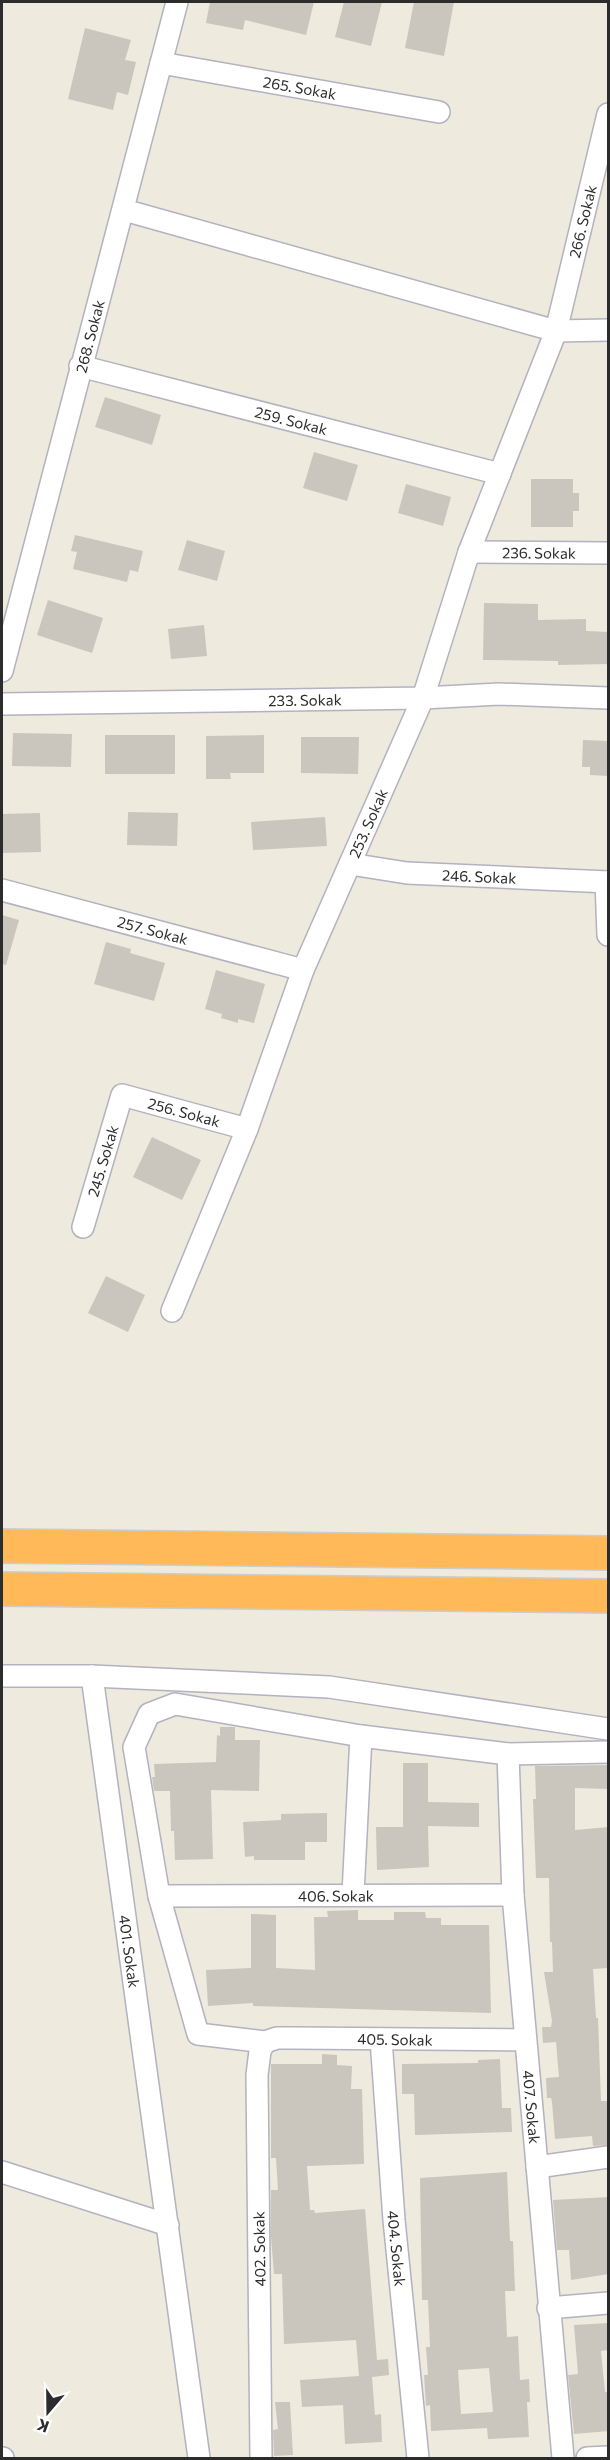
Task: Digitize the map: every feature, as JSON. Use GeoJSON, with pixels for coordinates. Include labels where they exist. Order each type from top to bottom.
{"type":"FeatureCollection","features":[{"type":"Feature","properties":{"kind":"highway"},"geometry":{"type":"LineString","coordinates":[[2,1546],[609,1553]]}},
{"type":"Feature","properties":{"kind":"highway"},"geometry":{"type":"LineString","coordinates":[[2,1589],[609,1596]]}},
{"type":"Feature","properties":{"kind":"street","name":"268. Sokak"},"geometry":{"type":"LineString","coordinates":[[2,671],[177,2]]}},
{"type":"Feature","properties":{"kind":"street","name":"265. Sokak"},"geometry":{"type":"LineString","coordinates":[[161,63],[439,112]]}},
{"type":"Feature","properties":{"kind":"street","name":"266. Sokak"},"geometry":{"type":"LineString","coordinates":[[556,332],[609,114]]}},
{"type":"Feature","properties":{"kind":"street"},"geometry":{"type":"LineString","coordinates":[[124,210],[556,332],[609,330]]}},
{"type":"Feature","properties":{"kind":"street","name":"253. Sokak"},"geometry":{"type":"LineString","coordinates":[[172,1311],[247,1129],[303,970],[423,698],[470,552],[556,332]]}},
{"type":"Feature","properties":{"kind":"street","name":"259. Sokak"},"geometry":{"type":"LineString","coordinates":[[80,366],[500,474]]}},
{"type":"Feature","properties":{"kind":"street","name":"236. Sokak"},"geometry":{"type":"LineString","coordinates":[[470,552],[609,553]]}},
{"type":"Feature","properties":{"kind":"street","name":"233. Sokak"},"geometry":{"type":"LineString","coordinates":[[2,704],[423,698],[499,694],[609,698]]}},
{"type":"Feature","properties":{"kind":"street","name":"246. Sokak"},"geometry":{"type":"LineString","coordinates":[[350,864],[407,873],[607,882]]}},
{"type":"Feature","properties":{"kind":"street"},"geometry":{"type":"LineString","coordinates":[[607,882],[609,935]]}},
{"type":"Feature","properties":{"kind":"street","name":"257. Sokak"},"geometry":{"type":"LineString","coordinates":[[2,890],[303,970]]}},
{"type":"Feature","properties":{"kind":"street","name":"256. Sokak"},"geometry":{"type":"LineString","coordinates":[[122,1095],[247,1129]]}},
{"type":"Feature","properties":{"kind":"street","name":"245. Sokak"},"geometry":{"type":"LineString","coordinates":[[83,1227],[122,1095]]}},
{"type":"Feature","properties":{"kind":"street"},"geometry":{"type":"LineString","coordinates":[[2,1676],[92,1677],[329,1687],[609,1728]]}},
{"type":"Feature","properties":{"kind":"street","name":"401. Sokak"},"geometry":{"type":"LineString","coordinates":[[92,1677],[199,2458]]}},
{"type":"Feature","properties":{"kind":"street"},"geometry":{"type":"LineString","coordinates":[[159,1896],[134,1747],[149,1714],[175,1704],[361,1736],[508,1754],[609,1752]]}},
{"type":"Feature","properties":{"kind":"street"},"geometry":{"type":"LineString","coordinates":[[353,1894],[361,1736]]}},
{"type":"Feature","properties":{"kind":"street","name":"407. Sokak"},"geometry":{"type":"LineString","coordinates":[[508,1754],[513,1895],[562,2458]]}},
{"type":"Feature","properties":{"kind":"street","name":"406. Sokak"},"geometry":{"type":"LineString","coordinates":[[159,1896],[513,1895]]}},
{"type":"Feature","properties":{"kind":"street","name":"405. Sokak"},"geometry":{"type":"LineString","coordinates":[[159,1896],[198,2034],[265,2042],[277,2038],[525,2040]]}},
{"type":"Feature","properties":{"kind":"street","name":"404. Sokak"},"geometry":{"type":"LineString","coordinates":[[381,2038],[394,2220],[418,2458]]}},
{"type":"Feature","properties":{"kind":"street","name":"402. Sokak"},"geometry":{"type":"LineString","coordinates":[[261,2458],[256,2075],[260,2051],[265,2042]]}},
{"type":"Feature","properties":{"kind":"street"},"geometry":{"type":"LineString","coordinates":[[537,2167],[609,2157]]}},
{"type":"Feature","properties":{"kind":"street"},"geometry":{"type":"LineString","coordinates":[[2,2172],[168,2225]]}},
{"type":"Feature","properties":{"kind":"street"},"geometry":{"type":"LineString","coordinates":[[548,2308],[609,2303]]}},
{"type":"Feature","properties":{"kind":"street"},"geometry":{"type":"LineString","coordinates":[[587,2458],[609,2457]]}},
{"type":"Feature","properties":{"kind":"building"},"geometry":{"type":"Polygon","coordinates":[[[210,2],[314,2],[306,35],[245,20],[243,30],[206,23],[210,2]]]}},
{"type":"Feature","properties":{"kind":"building"},"geometry":{"type":"Polygon","coordinates":[[[344,2],[382,2],[371,46],[335,37],[344,2]]]}},
{"type":"Feature","properties":{"kind":"building"},"geometry":{"type":"Polygon","coordinates":[[[414,2],[454,2],[444,56],[405,48],[414,2]]]}},
{"type":"Feature","properties":{"kind":"building"},"geometry":{"type":"Polygon","coordinates":[[[85,28],[131,40],[125,60],[136,62],[128,95],[117,92],[113,110],[68,99],[85,28]]]}},
{"type":"Feature","properties":{"kind":"building"},"geometry":{"type":"Polygon","coordinates":[[[105,397],[161,415],[152,445],[95,427],[105,397]]]}},
{"type":"Feature","properties":{"kind":"building"},"geometry":{"type":"Polygon","coordinates":[[[314,452],[358,465],[347,501],[303,488],[314,452]]]}},
{"type":"Feature","properties":{"kind":"building"},"geometry":{"type":"Polygon","coordinates":[[[531,479],[573,479],[573,493],[579,493],[579,511],[573,511],[573,527],[531,527],[531,479]]]}},
{"type":"Feature","properties":{"kind":"building"},"geometry":{"type":"Polygon","coordinates":[[[406,484],[451,497],[443,526],[398,513],[406,484]]]}},
{"type":"Feature","properties":{"kind":"building"},"geometry":{"type":"Polygon","coordinates":[[[75,535],[143,551],[138,572],[130,570],[127,582],[73,569],[77,552],[71,551],[75,535]]]}},
{"type":"Feature","properties":{"kind":"building"},"geometry":{"type":"Polygon","coordinates":[[[187,540],[225,551],[217,581],[178,570],[187,540]]]}},
{"type":"Feature","properties":{"kind":"building"},"geometry":{"type":"Polygon","coordinates":[[[48,600],[103,618],[92,653],[37,635],[48,600]]]}},
{"type":"Feature","properties":{"kind":"building"},"geometry":{"type":"Polygon","coordinates":[[[484,603],[538,604],[538,620],[586,619],[586,631],[609,632],[609,664],[558,665],[558,661],[483,660],[484,603]]]}},
{"type":"Feature","properties":{"kind":"building"},"geometry":{"type":"Polygon","coordinates":[[[204,625],[207,656],[171,659],[168,629],[204,625]]]}},
{"type":"Feature","properties":{"kind":"building"},"geometry":{"type":"Polygon","coordinates":[[[13,733],[72,734],[71,767],[12,766],[13,733]]]}},
{"type":"Feature","properties":{"kind":"building"},"geometry":{"type":"Polygon","coordinates":[[[105,735],[175,735],[175,774],[105,774],[105,735]]]}},
{"type":"Feature","properties":{"kind":"building"},"geometry":{"type":"Polygon","coordinates":[[[264,735],[264,773],[230,773],[231,779],[206,779],[206,736],[264,735]]]}},
{"type":"Feature","properties":{"kind":"building"},"geometry":{"type":"Polygon","coordinates":[[[301,737],[359,737],[358,774],[301,773],[301,737]]]}},
{"type":"Feature","properties":{"kind":"building"},"geometry":{"type":"Polygon","coordinates":[[[583,740],[609,741],[609,776],[590,775],[590,767],[582,767],[583,740]]]}},
{"type":"Feature","properties":{"kind":"building"},"geometry":{"type":"Polygon","coordinates":[[[128,812],[178,813],[177,846],[127,845],[128,812]]]}},
{"type":"Feature","properties":{"kind":"building"},"geometry":{"type":"Polygon","coordinates":[[[40,813],[41,852],[2,853],[2,814],[40,813]]]}},
{"type":"Feature","properties":{"kind":"building"},"geometry":{"type":"Polygon","coordinates":[[[325,817],[327,846],[253,850],[251,822],[325,817]]]}},
{"type":"Feature","properties":{"kind":"building"},"geometry":{"type":"Polygon","coordinates":[[[2,915],[19,920],[6,965],[2,964],[2,915]]]}},
{"type":"Feature","properties":{"kind":"building"},"geometry":{"type":"Polygon","coordinates":[[[106,942],[131,949],[130,953],[165,963],[154,1001],[94,984],[106,942]]]}},
{"type":"Feature","properties":{"kind":"building"},"geometry":{"type":"Polygon","coordinates":[[[216,970],[265,984],[254,1023],[238,1019],[238,1023],[221,1018],[222,1014],[205,1009],[216,970]]]}},
{"type":"Feature","properties":{"kind":"building"},"geometry":{"type":"Polygon","coordinates":[[[152,1137],[201,1160],[182,1200],[133,1177],[152,1137]]]}},
{"type":"Feature","properties":{"kind":"building"},"geometry":{"type":"Polygon","coordinates":[[[106,1276],[145,1295],[128,1332],[88,1313],[106,1276]]]}},
{"type":"Feature","properties":{"kind":"building"},"geometry":{"type":"Polygon","coordinates":[[[220,1727],[235,1727],[235,1740],[260,1740],[259,1791],[211,1790],[213,1859],[175,1860],[174,1831],[171,1831],[170,1791],[154,1791],[152,1777],[155,1777],[154,1764],[216,1762],[217,1735],[220,1736],[220,1727]]]}},
{"type":"Feature","properties":{"kind":"building"},"geometry":{"type":"Polygon","coordinates":[[[403,1763],[428,1763],[428,1802],[479,1803],[479,1827],[428,1826],[429,1867],[377,1870],[376,1827],[403,1827],[403,1763]]]}},
{"type":"Feature","properties":{"kind":"building"},"geometry":{"type":"Polygon","coordinates":[[[609,1765],[609,1789],[575,1788],[575,1830],[609,1827],[609,1968],[593,1969],[596,2018],[598,2018],[601,2101],[607,2101],[609,2145],[593,2146],[592,2136],[555,2139],[552,2102],[551,2098],[547,2098],[546,2078],[559,2077],[556,2042],[543,2043],[542,2027],[551,2027],[552,2021],[544,1972],[553,1972],[552,1942],[550,1942],[549,1878],[536,1878],[533,1799],[536,1799],[535,1766],[609,1765]]]}},
{"type":"Feature","properties":{"kind":"building"},"geometry":{"type":"Polygon","coordinates":[[[327,1813],[327,1842],[305,1842],[305,1860],[254,1860],[254,1856],[245,1857],[243,1822],[281,1820],[281,1814],[327,1813]]]}},
{"type":"Feature","properties":{"kind":"building"},"geometry":{"type":"Polygon","coordinates":[[[358,1910],[358,1920],[394,1920],[394,1912],[425,1912],[426,1918],[441,1918],[441,1925],[489,1925],[491,2013],[253,2006],[253,2003],[208,2006],[206,1970],[251,1968],[251,1914],[276,1915],[276,1968],[315,1970],[314,1917],[328,1917],[327,1911],[358,1910]]]}},
{"type":"Feature","properties":{"kind":"building"},"geometry":{"type":"Polygon","coordinates":[[[322,2054],[337,2055],[337,2065],[352,2066],[351,2089],[362,2089],[364,2164],[307,2166],[310,2210],[314,2210],[315,2213],[365,2209],[377,2360],[388,2359],[389,2375],[372,2377],[375,2415],[381,2414],[382,2442],[345,2444],[343,2405],[302,2407],[300,2380],[359,2376],[356,2340],[284,2344],[282,2274],[274,2274],[271,2237],[271,2190],[278,2190],[276,2158],[271,2158],[271,2064],[322,2064],[322,2054]]]}},
{"type":"Feature","properties":{"kind":"building"},"geometry":{"type":"Polygon","coordinates":[[[500,2059],[502,2108],[511,2108],[512,2132],[415,2135],[414,2094],[402,2094],[402,2064],[478,2063],[478,2060],[500,2059]]]}},
{"type":"Feature","properties":{"kind":"building"},"geometry":{"type":"Polygon","coordinates":[[[507,2172],[515,2291],[505,2291],[507,2337],[518,2336],[520,2380],[529,2379],[530,2402],[527,2402],[529,2437],[488,2439],[487,2428],[431,2431],[430,2405],[426,2406],[424,2375],[428,2375],[426,2347],[430,2347],[428,2300],[422,2300],[420,2178],[507,2172]],[[489,2368],[458,2370],[461,2414],[493,2412],[489,2368]]]}},
{"type":"Feature","properties":{"kind":"building"},"geometry":{"type":"Polygon","coordinates":[[[609,2197],[609,2274],[571,2280],[569,2250],[557,2250],[553,2200],[609,2197]]]}},
{"type":"Feature","properties":{"kind":"building"},"geometry":{"type":"Polygon","coordinates":[[[609,2323],[609,2350],[601,2351],[605,2392],[609,2392],[609,2431],[574,2434],[568,2375],[578,2374],[574,2325],[609,2323]]]}},
{"type":"Feature","properties":{"kind":"building"},"geometry":{"type":"Polygon","coordinates":[[[275,2402],[290,2402],[293,2455],[274,2456],[273,2430],[278,2429],[275,2402]]]}}]}
